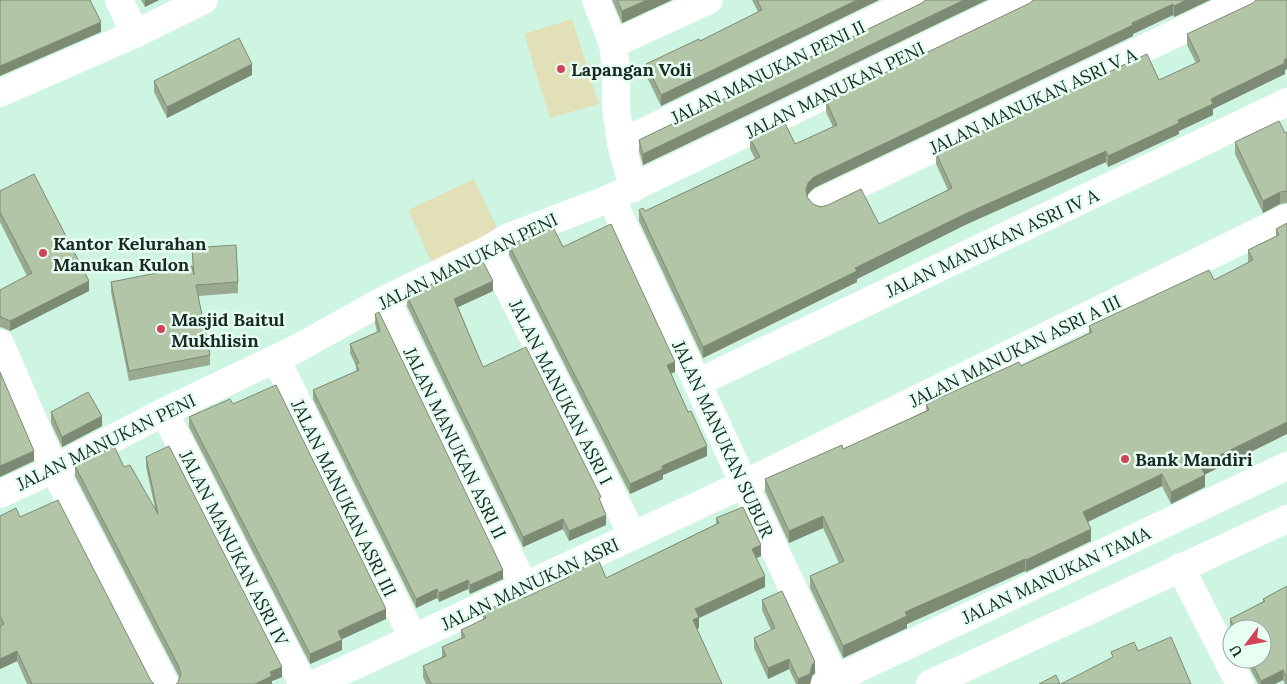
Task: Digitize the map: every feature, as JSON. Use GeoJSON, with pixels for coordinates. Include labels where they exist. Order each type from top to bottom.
{"type":"FeatureCollection","features":[{"type":"Feature","properties":{"kind":"street"},"geometry":{"type":"LineString","coordinates":[[119,0],[135,34]]}},
{"type":"Feature","properties":{"kind":"street"},"geometry":{"type":"LineString","coordinates":[[0,93],[135,34],[204,0]]}},
{"type":"Feature","properties":{"kind":"street","name":"JALAN MANUKAN SUBUR"},"geometry":{"type":"LineString","coordinates":[[596,0],[613,44],[616,71],[616,108],[621,143],[622,193],[697,383],[744,484],[830,681]]}},
{"type":"Feature","properties":{"kind":"street"},"geometry":{"type":"LineString","coordinates":[[613,44],[709,0]]}},
{"type":"Feature","properties":{"kind":"street","name":"JALAN MANUKAN PENI II"},"geometry":{"type":"LineString","coordinates":[[621,143],[915,0]]}},
{"type":"Feature","properties":{"kind":"street","name":"JALAN MANUKAN PENI"},"geometry":{"type":"LineString","coordinates":[[0,494],[298,348],[386,299],[524,231],[622,193],[1023,0]]}},
{"type":"Feature","properties":{"kind":"street","name":"JALAN MANUKAN ASRI V A"},"geometry":{"type":"LineString","coordinates":[[821,202],[1246,0]]}},
{"type":"Feature","properties":{"kind":"street","name":"JALAN MANUKAN ASRI IV A"},"geometry":{"type":"LineString","coordinates":[[697,383],[1287,102]]}},
{"type":"Feature","properties":{"kind":"street","name":"JALAN MANUKAN ASRI A III"},"geometry":{"type":"LineString","coordinates":[[744,484],[1287,218]]}},
{"type":"Feature","properties":{"kind":"street","name":"JALAN MANUKAN ASRI I"},"geometry":{"type":"LineString","coordinates":[[489,249],[633,536]]}},
{"type":"Feature","properties":{"kind":"street","name":"JALAN MANUKAN ASRI II"},"geometry":{"type":"LineString","coordinates":[[386,299],[524,586]]}},
{"type":"Feature","properties":{"kind":"street"},"geometry":{"type":"LineString","coordinates":[[0,343],[54,469],[165,684]]}},
{"type":"Feature","properties":{"kind":"street","name":"JALAN MANUKAN ASRI III"},"geometry":{"type":"LineString","coordinates":[[276,359],[413,638]]}},
{"type":"Feature","properties":{"kind":"street","name":"JALAN MANUKAN ASRI IV"},"geometry":{"type":"LineString","coordinates":[[164,412],[304,684]]}},
{"type":"Feature","properties":{"kind":"street","name":"JALAN MANUKAN TAMA"},"geometry":{"type":"LineString","coordinates":[[830,681],[1287,466]]}},
{"type":"Feature","properties":{"kind":"street","name":"JALAN MANUKAN ASRI"},"geometry":{"type":"LineString","coordinates":[[315,684],[744,484]]}},
{"type":"Feature","properties":{"kind":"street"},"geometry":{"type":"LineString","coordinates":[[930,684],[1287,519]]}},
{"type":"Feature","properties":{"kind":"street"},"geometry":{"type":"LineString","coordinates":[[1180,567],[1240,684]]}},
{"type":"Feature","properties":{"kind":"shaded area","name":"Lapangan Voli"},"geometry":{"type":"Polygon","coordinates":[[[572,19],[599,104],[550,118],[524,34],[572,19]]]}},
{"type":"Feature","properties":{"kind":"shaded area"},"geometry":{"type":"Polygon","coordinates":[[[474,179],[502,239],[435,270],[408,210],[474,179]]]}},
{"type":"Feature","properties":{"kind":"building"},"geometry":{"type":"Polygon","coordinates":[[[0,0],[90,0],[101,22],[0,66],[0,0]]]}},
{"type":"Feature","properties":{"kind":"building"},"geometry":{"type":"Polygon","coordinates":[[[617,0],[647,0],[622,11],[617,0]]]}},
{"type":"Feature","properties":{"kind":"building"},"geometry":{"type":"Polygon","coordinates":[[[757,0],[857,0],[661,95],[646,64],[699,39],[700,41],[762,10],[757,0]]]}},
{"type":"Feature","properties":{"kind":"building"},"geometry":{"type":"Polygon","coordinates":[[[925,0],[964,0],[643,154],[639,140],[925,0]]]}},
{"type":"Feature","properties":{"kind":"building"},"geometry":{"type":"Polygon","coordinates":[[[1033,0],[1186,0],[1132,23],[1133,25],[814,177],[808,183],[806,189],[807,197],[813,204],[820,207],[828,205],[861,189],[879,224],[952,188],[936,153],[1147,54],[1159,80],[1200,61],[1187,34],[1256,0],[1287,0],[1287,58],[1284,60],[1285,63],[1211,99],[1213,104],[1178,120],[1179,123],[1108,156],[1106,151],[965,214],[855,268],[857,271],[703,347],[639,210],[643,208],[645,211],[760,157],[750,138],[784,121],[795,144],[837,125],[826,101],[1033,0]]]}},
{"type":"Feature","properties":{"kind":"building"},"geometry":{"type":"Polygon","coordinates":[[[239,38],[252,64],[167,107],[154,81],[239,38]]]}},
{"type":"Feature","properties":{"kind":"building"},"geometry":{"type":"Polygon","coordinates":[[[1279,121],[1285,133],[1287,132],[1287,191],[1280,192],[1263,201],[1235,142],[1279,121]]]}},
{"type":"Feature","properties":{"kind":"building","name":"Kantor Kelurahan Manukan Kulon"},"geometry":{"type":"Polygon","coordinates":[[[34,174],[89,281],[10,321],[0,317],[0,290],[32,273],[0,212],[0,191],[34,174]]]}},
{"type":"Feature","properties":{"kind":"building"},"geometry":{"type":"Polygon","coordinates":[[[1287,223],[1287,422],[1200,465],[1205,475],[1171,492],[1162,474],[1083,512],[1091,529],[1026,560],[905,612],[907,616],[843,646],[810,576],[844,561],[823,516],[789,531],[765,479],[842,445],[843,449],[929,410],[926,404],[1019,362],[1021,366],[1092,332],[1089,326],[1209,270],[1214,280],[1253,260],[1248,250],[1279,235],[1276,229],[1287,223]]]}},
{"type":"Feature","properties":{"kind":"building"},"geometry":{"type":"Polygon","coordinates":[[[611,224],[675,362],[667,365],[688,412],[691,411],[707,446],[662,466],[663,469],[630,484],[509,245],[553,227],[563,247],[611,224]]]}},
{"type":"Feature","properties":{"kind":"building","name":"Masjid Baitul Mukhlisin"},"geometry":{"type":"Polygon","coordinates":[[[236,245],[238,282],[196,285],[210,355],[129,371],[111,282],[192,266],[194,275],[192,248],[236,245]]]}},
{"type":"Feature","properties":{"kind":"building"},"geometry":{"type":"Polygon","coordinates":[[[482,260],[493,281],[454,299],[483,367],[526,347],[601,497],[599,498],[606,515],[569,531],[563,519],[523,537],[407,296],[482,260]]]}},
{"type":"Feature","properties":{"kind":"building"},"geometry":{"type":"Polygon","coordinates":[[[379,312],[503,570],[470,585],[468,580],[439,593],[437,589],[416,599],[313,390],[359,370],[356,364],[359,363],[350,344],[380,331],[375,314],[379,312]]]}},
{"type":"Feature","properties":{"kind":"building"},"geometry":{"type":"Polygon","coordinates":[[[0,372],[34,451],[0,466],[0,372]]]}},
{"type":"Feature","properties":{"kind":"building"},"geometry":{"type":"Polygon","coordinates":[[[276,385],[386,609],[338,631],[342,640],[310,654],[189,417],[230,399],[233,404],[276,385]]]}},
{"type":"Feature","properties":{"kind":"building"},"geometry":{"type":"Polygon","coordinates":[[[88,392],[102,416],[62,437],[51,412],[88,392]]]}},
{"type":"Feature","properties":{"kind":"building"},"geometry":{"type":"Polygon","coordinates":[[[114,446],[124,467],[130,465],[158,514],[146,457],[169,446],[282,667],[270,672],[272,676],[255,684],[176,684],[181,674],[179,667],[75,466],[114,446]]]}},
{"type":"Feature","properties":{"kind":"building"},"geometry":{"type":"Polygon","coordinates":[[[58,500],[154,684],[32,684],[17,651],[0,659],[0,626],[4,624],[0,616],[0,516],[16,508],[20,517],[58,500]]]}},
{"type":"Feature","properties":{"kind":"building"},"geometry":{"type":"Polygon","coordinates":[[[743,507],[761,545],[752,549],[765,576],[695,609],[699,617],[693,620],[722,684],[431,684],[423,666],[446,656],[442,647],[465,637],[461,630],[486,618],[483,612],[522,594],[524,598],[569,577],[568,574],[599,561],[606,578],[719,523],[716,518],[743,507]]]}},
{"type":"Feature","properties":{"kind":"building"},"geometry":{"type":"Polygon","coordinates":[[[1287,586],[1287,678],[1283,670],[1261,681],[1255,669],[1272,669],[1272,619],[1230,619],[1265,601],[1263,599],[1287,586]]]}},
{"type":"Feature","properties":{"kind":"building"},"geometry":{"type":"Polygon","coordinates":[[[782,591],[815,662],[812,665],[810,674],[798,679],[789,659],[768,668],[754,638],[775,628],[762,600],[782,591]]]}},
{"type":"Feature","properties":{"kind":"building"},"geometry":{"type":"Polygon","coordinates":[[[1171,637],[1191,684],[1061,684],[1113,657],[1111,652],[1134,642],[1138,651],[1171,637]]]}},
{"type":"Feature","properties":{"kind":"building"},"geometry":{"type":"Polygon","coordinates":[[[1056,675],[1060,684],[1039,684],[1056,675]]]}},
{"type":"Feature","properties":{"kind":"place","name":"Lapangan Voli"},"geometry":{"type":"Point","coordinates":[561,69]}},
{"type":"Feature","properties":{"kind":"place","name":"Kantor Kelurahan Manukan Kulon"},"geometry":{"type":"Point","coordinates":[43,253]}},
{"type":"Feature","properties":{"kind":"place","name":"Masjid Baitul Mukhlisin"},"geometry":{"type":"Point","coordinates":[161,329]}},
{"type":"Feature","properties":{"kind":"place","name":"Bank Mandiri"},"geometry":{"type":"Point","coordinates":[1125,459]}}]}
